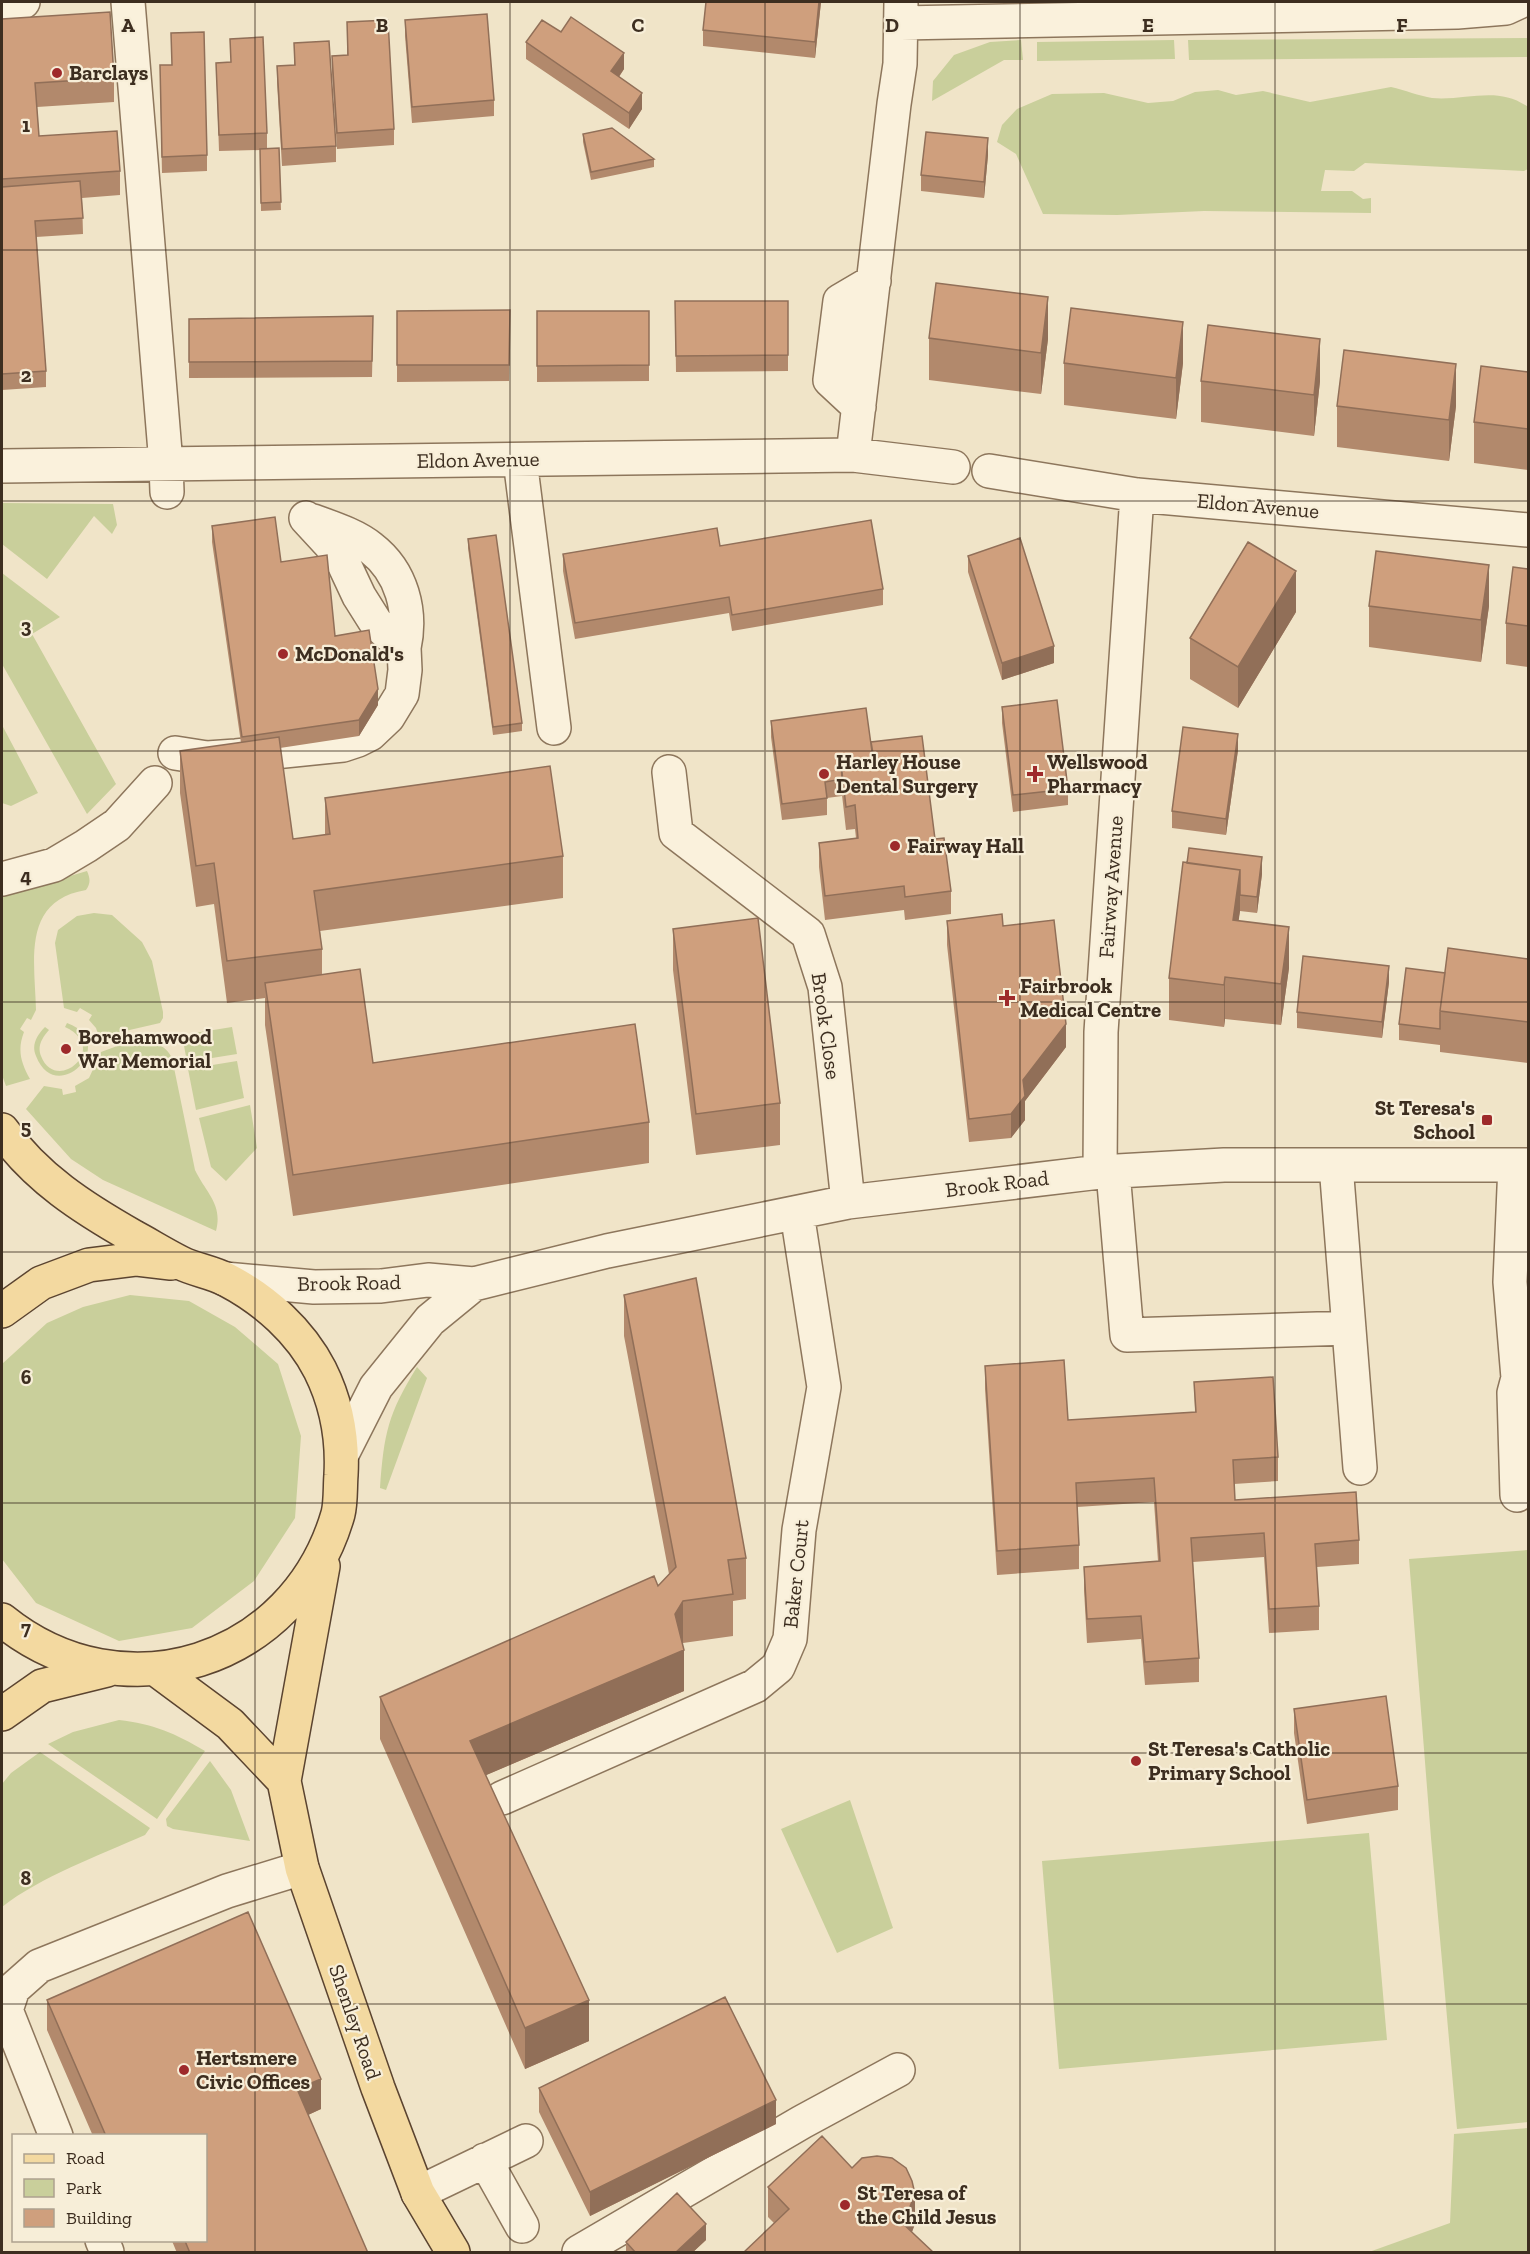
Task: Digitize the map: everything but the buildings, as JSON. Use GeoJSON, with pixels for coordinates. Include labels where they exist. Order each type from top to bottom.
{"type":"FeatureCollection","features":[{"type":"Feature","properties":{"kind":"main road"},"geometry":{"type":"LineString","coordinates":[[2,1130],[37,1172],[84,1208],[182,1264],[225,1279],[263,1302],[295,1333],[320,1370],[336,1412],[342,1454],[339,1511],[326,1546],[297,1594],[256,1633],[212,1656],[157,1670],[109,1669],[59,1656],[2,1620]]}},
{"type":"Feature","properties":{"kind":"main road"},"geometry":{"type":"LineString","coordinates":[[2,1311],[41,1283],[89,1265],[137,1259],[182,1264]]}},
{"type":"Feature","properties":{"kind":"main road","name":"Shenley Road"},"geometry":{"type":"LineString","coordinates":[[326,1546],[284,1781],[302,1868],[378,2088],[418,2193],[453,2253]]}},
{"type":"Feature","properties":{"kind":"main road"},"geometry":{"type":"LineString","coordinates":[[2,1714],[42,1686],[109,1669]]}},
{"type":"Feature","properties":{"kind":"main road"},"geometry":{"type":"LineString","coordinates":[[157,1670],[230,1724],[284,1781]]}},
{"type":"Feature","properties":{"kind":"street"},"geometry":{"type":"LineString","coordinates":[[2,3],[23,2]]}},
{"type":"Feature","properties":{"kind":"street"},"geometry":{"type":"LineString","coordinates":[[128,2],[167,478]]}},
{"type":"Feature","properties":{"kind":"street"},"geometry":{"type":"LineString","coordinates":[[854,456],[900,64],[901,12],[1457,12],[1506,8],[1519,2]]}},
{"type":"Feature","properties":{"kind":"street","name":"Eldon Avenue"},"geometry":{"type":"LineString","coordinates":[[2,466],[167,478],[520,460],[854,456],[953,467]]}},
{"type":"Feature","properties":{"kind":"street"},"geometry":{"type":"LineString","coordinates":[[520,460],[554,728]]}},
{"type":"Feature","properties":{"kind":"street","name":"Eldon Avenue"},"geometry":{"type":"LineString","coordinates":[[989,471],[1137,495],[1528,530]]}},
{"type":"Feature","properties":{"kind":"street","name":"Fairway Avenue"},"geometry":{"type":"LineString","coordinates":[[1137,495],[1101,1032],[1107,1172],[1127,1335],[1349,1328]]}},
{"type":"Feature","properties":{"kind":"street"},"geometry":{"type":"LineString","coordinates":[[175,753],[207,758],[343,745],[358,741],[370,734],[388,717],[402,694],[405,670],[404,648],[408,629],[406,600],[390,568],[372,548],[363,542],[306,518]]}},
{"type":"Feature","properties":{"kind":"street","name":"Brook Close"},"geometry":{"type":"LineString","coordinates":[[669,771],[676,833],[808,934],[825,987],[848,1202]]}},
{"type":"Feature","properties":{"kind":"street"},"geometry":{"type":"LineString","coordinates":[[2,879],[54,865],[86,846],[117,825],[155,783]]}},
{"type":"Feature","properties":{"kind":"street","name":"Brook Road"},"geometry":{"type":"LineString","coordinates":[[225,1279],[314,1287],[381,1286],[428,1280],[474,1284],[607,1251],[848,1202],[1107,1172],[1224,1165],[1522,1165]]}},
{"type":"Feature","properties":{"kind":"street"},"geometry":{"type":"LineString","coordinates":[[1336,1165],[1360,1468]]}},
{"type":"Feature","properties":{"kind":"street"},"geometry":{"type":"LineString","coordinates":[[1517,1495],[1514,1393],[1518,1378],[1510,1282],[1522,1165]]}},
{"type":"Feature","properties":{"kind":"street","name":"Baker Court"},"geometry":{"type":"LineString","coordinates":[[502,1798],[755,1686],[778,1667],[790,1639],[799,1530],[824,1387],[797,1213]]}},
{"type":"Feature","properties":{"kind":"street","name":"Brook Road"},"geometry":{"type":"LineString","coordinates":[[342,1454],[376,1387],[430,1320],[474,1284]]}},
{"type":"Feature","properties":{"kind":"street"},"geometry":{"type":"LineString","coordinates":[[56,2134],[6,2010],[13,1989],[39,1966],[226,1891],[302,1868]]}},
{"type":"Feature","properties":{"kind":"street"},"geometry":{"type":"LineString","coordinates":[[579,2253],[801,2122],[898,2070]]}},
{"type":"Feature","properties":{"kind":"street"},"geometry":{"type":"LineString","coordinates":[[418,2193],[526,2141]]}},
{"type":"Feature","properties":{"kind":"street"},"geometry":{"type":"LineString","coordinates":[[485,2160],[522,2226]]}},
{"type":"Feature","properties":{"kind":"green space"},"geometry":{"type":"Polygon","coordinates":[[[1528,38],[1528,57],[1189,60],[1188,40],[1528,38]]]}},
{"type":"Feature","properties":{"kind":"green space"},"geometry":{"type":"Polygon","coordinates":[[[1021,40],[1023,60],[1004,60],[932,101],[933,81],[954,55],[990,42],[1021,40]]]}},
{"type":"Feature","properties":{"kind":"green space"},"geometry":{"type":"Polygon","coordinates":[[[1174,40],[1175,59],[1037,61],[1037,42],[1174,40]]]}},
{"type":"Feature","properties":{"kind":"green space"},"geometry":{"type":"Polygon","coordinates":[[[1391,87],[1432,98],[1493,95],[1517,100],[1528,107],[1528,169],[1524,171],[1365,163],[1354,171],[1325,170],[1321,191],[1352,191],[1363,199],[1371,198],[1371,213],[1204,211],[1117,215],[1043,214],[1016,154],[997,142],[1002,125],[1017,109],[1052,94],[1104,93],[1148,103],[1173,101],[1195,92],[1218,90],[1236,95],[1263,91],[1310,102],[1391,87]]]}},
{"type":"Feature","properties":{"kind":"green space"},"geometry":{"type":"Polygon","coordinates":[[[2,503],[113,504],[117,525],[112,534],[94,516],[47,579],[2,544],[2,503]]]}},
{"type":"Feature","properties":{"kind":"green space"},"geometry":{"type":"Polygon","coordinates":[[[2,573],[60,617],[32,634],[116,784],[87,814],[2,664],[2,573]]]}},
{"type":"Feature","properties":{"kind":"green space"},"geometry":{"type":"Polygon","coordinates":[[[2,725],[38,793],[11,806],[2,803],[2,725]]]}},
{"type":"Feature","properties":{"kind":"green space"},"geometry":{"type":"Polygon","coordinates":[[[87,871],[90,880],[86,890],[65,896],[51,907],[41,920],[34,954],[36,1010],[31,1020],[27,1018],[20,1029],[24,1032],[21,1056],[30,1079],[6,1086],[2,1075],[2,896],[87,871]]]}},
{"type":"Feature","properties":{"kind":"green space"},"geometry":{"type":"Polygon","coordinates":[[[94,913],[112,915],[142,942],[152,961],[163,1012],[160,1023],[99,1037],[96,1028],[89,1020],[92,1015],[80,1008],[77,1012],[64,1008],[55,943],[58,930],[77,916],[94,913]]]}},
{"type":"Feature","properties":{"kind":"green space"},"geometry":{"type":"Polygon","coordinates":[[[67,1023],[82,1032],[88,1044],[86,1056],[69,1074],[57,1076],[45,1070],[36,1056],[35,1044],[37,1037],[45,1027],[49,1030],[40,1045],[41,1056],[48,1067],[58,1071],[67,1070],[82,1056],[83,1046],[78,1036],[65,1027],[67,1023]]]}},
{"type":"Feature","properties":{"kind":"green space"},"geometry":{"type":"Polygon","coordinates":[[[232,1027],[237,1054],[187,1062],[182,1035],[232,1027]]]}},
{"type":"Feature","properties":{"kind":"green space"},"geometry":{"type":"Polygon","coordinates":[[[142,1042],[163,1047],[172,1058],[195,1170],[212,1199],[217,1213],[216,1231],[103,1180],[71,1159],[26,1109],[44,1086],[62,1089],[63,1095],[76,1092],[75,1086],[89,1078],[101,1052],[120,1045],[142,1042]]]}},
{"type":"Feature","properties":{"kind":"green space"},"geometry":{"type":"Polygon","coordinates":[[[237,1061],[244,1098],[196,1110],[188,1069],[237,1061]]]}},
{"type":"Feature","properties":{"kind":"green space"},"geometry":{"type":"Polygon","coordinates":[[[250,1105],[257,1148],[226,1181],[211,1167],[199,1118],[250,1105]]]}},
{"type":"Feature","properties":{"kind":"green space"},"geometry":{"type":"Polygon","coordinates":[[[130,1295],[189,1301],[235,1327],[278,1364],[301,1436],[295,1518],[254,1581],[192,1628],[119,1641],[36,1603],[2,1559],[2,1364],[47,1323],[83,1307],[130,1295]]]}},
{"type":"Feature","properties":{"kind":"green space"},"geometry":{"type":"Polygon","coordinates":[[[417,1367],[427,1378],[386,1490],[380,1488],[383,1452],[389,1424],[417,1367]]]}},
{"type":"Feature","properties":{"kind":"green space"},"geometry":{"type":"Polygon","coordinates":[[[1528,1550],[1528,2122],[1457,2129],[1409,1559],[1528,1550]]]}},
{"type":"Feature","properties":{"kind":"green space"},"geometry":{"type":"Polygon","coordinates":[[[119,1720],[163,1730],[205,1751],[157,1819],[48,1744],[73,1732],[119,1720]]]}},
{"type":"Feature","properties":{"kind":"green space"},"geometry":{"type":"Polygon","coordinates":[[[40,1752],[150,1828],[145,1835],[52,1876],[2,1907],[2,1784],[11,1773],[40,1752]]]}},
{"type":"Feature","properties":{"kind":"green space"},"geometry":{"type":"Polygon","coordinates":[[[210,1761],[231,1790],[250,1841],[173,1829],[167,1826],[166,1819],[210,1761]]]}},
{"type":"Feature","properties":{"kind":"green space"},"geometry":{"type":"Polygon","coordinates":[[[850,1800],[893,1928],[837,1953],[781,1829],[850,1800]]]}},
{"type":"Feature","properties":{"kind":"green space"},"geometry":{"type":"Polygon","coordinates":[[[1369,1833],[1387,2040],[1059,2069],[1042,1861],[1369,1833]]]}},
{"type":"Feature","properties":{"kind":"green space"},"geometry":{"type":"Polygon","coordinates":[[[1528,2128],[1528,2252],[1369,2252],[1450,2223],[1454,2134],[1528,2128]]]}},
{"type":"Feature","properties":{"kind":"place","name":"Barclays"},"geometry":{"type":"Point","coordinates":[57,73]}},
{"type":"Feature","properties":{"kind":"place","name":"McDonald's"},"geometry":{"type":"Point","coordinates":[283,654]}},
{"type":"Feature","properties":{"kind":"place","name":"Harley House Dental Surgery"},"geometry":{"type":"Point","coordinates":[824,774]}},
{"type":"Feature","properties":{"kind":"place","name":"Wellswood Pharmacy"},"geometry":{"type":"Point","coordinates":[1035,774]}},
{"type":"Feature","properties":{"kind":"place","name":"Fairway Hall"},"geometry":{"type":"Point","coordinates":[895,846]}},
{"type":"Feature","properties":{"kind":"place","name":"Fairbrook Medical Centre"},"geometry":{"type":"Point","coordinates":[1007,998]}},
{"type":"Feature","properties":{"kind":"place","name":"Borehamwood War Memorial"},"geometry":{"type":"Point","coordinates":[66,1049]}},
{"type":"Feature","properties":{"kind":"place","name":"St Teresa's School"},"geometry":{"type":"Point","coordinates":[1487,1120]}},
{"type":"Feature","properties":{"kind":"place","name":"St Teresa's Catholic Primary School"},"geometry":{"type":"Point","coordinates":[1136,1761]}},
{"type":"Feature","properties":{"kind":"place","name":"Hertsmere Civic Offices"},"geometry":{"type":"Point","coordinates":[184,2070]}},
{"type":"Feature","properties":{"kind":"place","name":"St Teresa of the Child Jesus"},"geometry":{"type":"Point","coordinates":[845,2205]}}]}
